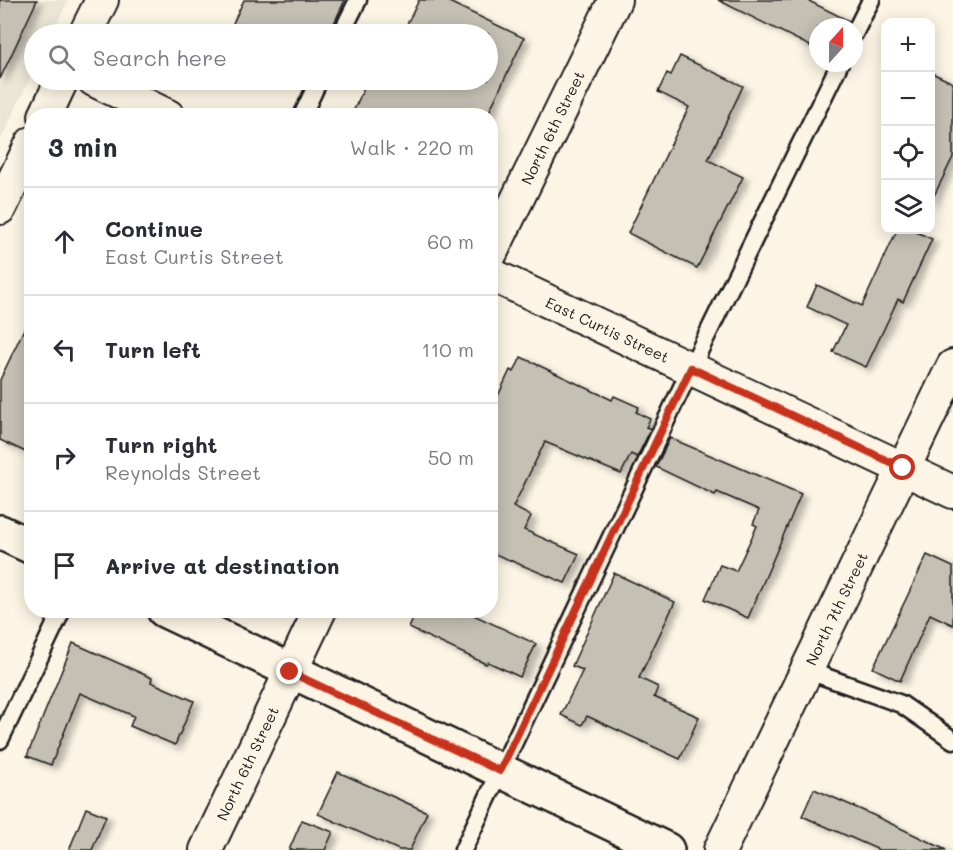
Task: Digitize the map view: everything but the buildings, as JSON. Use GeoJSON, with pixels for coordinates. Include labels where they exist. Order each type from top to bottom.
{"type":"FeatureCollection","features":[{"type":"Feature","properties":{"kind":"main road"},"geometry":{"type":"LineString","coordinates":[[0,532],[24,543]]}},
{"type":"Feature","properties":{"kind":"main road"},"geometry":{"type":"LineString","coordinates":[[180,618],[667,850]]}},
{"type":"Feature","properties":{"kind":"street"},"geometry":{"type":"LineString","coordinates":[[90,24],[102,0]]}},
{"type":"Feature","properties":{"kind":"street","name":"North 6th Street"},"geometry":{"type":"LineString","coordinates":[[498,239],[615,0]]}},
{"type":"Feature","properties":{"kind":"street"},"geometry":{"type":"LineString","coordinates":[[49,108],[57,90]]}},
{"type":"Feature","properties":{"kind":"street"},"geometry":{"type":"LineString","coordinates":[[115,90],[152,108]]}},
{"type":"Feature","properties":{"kind":"street"},"geometry":{"type":"LineString","coordinates":[[0,208],[24,159]]}},
{"type":"Feature","properties":{"kind":"street","name":"East Curtis Street"},"geometry":{"type":"LineString","coordinates":[[498,278],[953,492]]}},
{"type":"Feature","properties":{"kind":"street","name":"North 7th Street"},"geometry":{"type":"LineString","coordinates":[[720,850],[953,366]]}},
{"type":"Feature","properties":{"kind":"street","name":"North 6th Street"},"geometry":{"type":"LineString","coordinates":[[206,850],[316,618]]}},
{"type":"Feature","properties":{"kind":"lane"},"geometry":{"type":"LineString","coordinates":[[346,24],[358,0]]}},
{"type":"Feature","properties":{"kind":"lane"},"geometry":{"type":"LineString","coordinates":[[862,18],[871,0]]}},
{"type":"Feature","properties":{"kind":"lane"},"geometry":{"type":"LineString","coordinates":[[462,850],[691,368],[836,72]]}},
{"type":"Feature","properties":{"kind":"lane"},"geometry":{"type":"LineString","coordinates":[[306,108],[314,90]]}},
{"type":"Feature","properties":{"kind":"lane"},"geometry":{"type":"LineString","coordinates":[[0,740],[58,618]]}},
{"type":"Feature","properties":{"kind":"lane"},"geometry":{"type":"LineString","coordinates":[[806,670],[901,704],[953,740]]}},
{"type":"Feature","properties":{"kind":"shaded area"},"geometry":{"type":"Polygon","coordinates":[[[0,0],[68,0],[57,24],[24,24],[24,90],[0,141],[0,0]]]}},
{"type":"Feature","properties":{"kind":"route"},"geometry":{"type":"LineString","coordinates":[[290,672],[500,771],[691,368],[903,468]]}}]}
